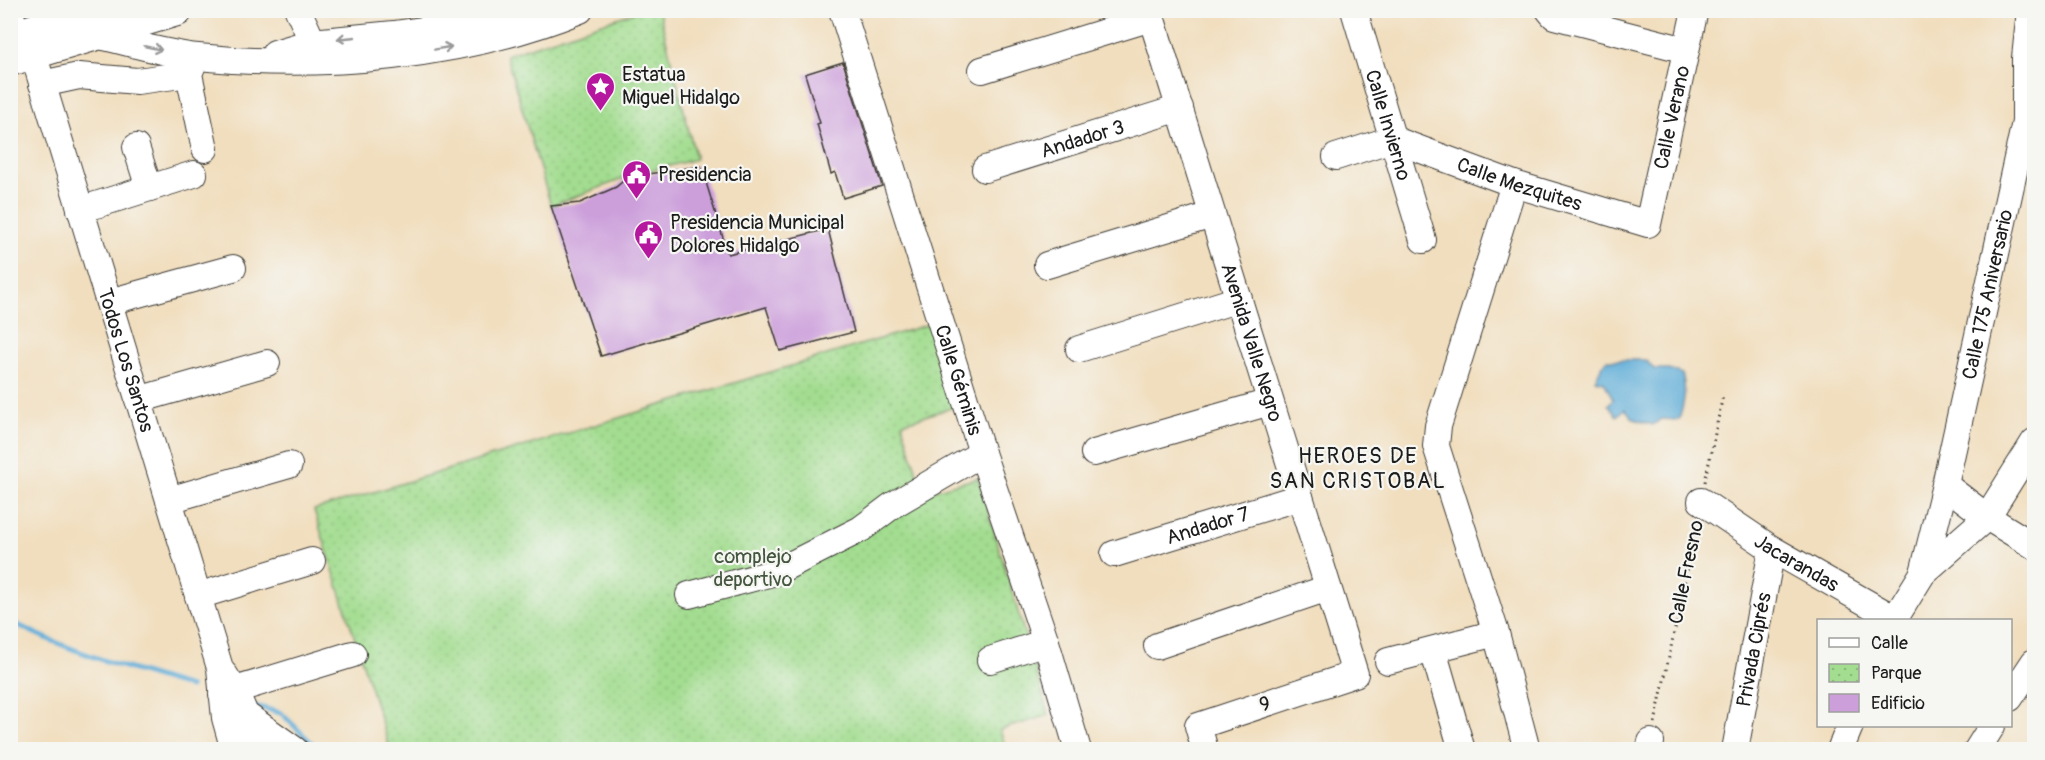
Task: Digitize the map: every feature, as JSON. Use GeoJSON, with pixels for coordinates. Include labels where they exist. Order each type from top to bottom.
{"type":"FeatureCollection","features":[{"type":"Feature","properties":{"kind":"main road"},"geometry":{"type":"LineString","coordinates":[[15,33],[82,19],[142,20],[177,10]]}},
{"type":"Feature","properties":{"kind":"street"},"geometry":{"type":"LineString","coordinates":[[298,10],[317,52]]}},
{"type":"Feature","properties":{"kind":"street"},"geometry":{"type":"LineString","coordinates":[[397,44],[528,10]]}},
{"type":"Feature","properties":{"kind":"street"},"geometry":{"type":"LineString","coordinates":[[42,84],[79,76],[137,81],[193,65],[397,44],[493,39],[580,10]]}},
{"type":"Feature","properties":{"kind":"street","name":"Calle Géminis"},"geometry":{"type":"LineString","coordinates":[[843,10],[982,453],[1046,642],[1078,750]]}},
{"type":"Feature","properties":{"kind":"street","name":"Calle Invierno"},"geometry":{"type":"LineString","coordinates":[[1354,10],[1423,240]]}},
{"type":"Feature","properties":{"kind":"street"},"geometry":{"type":"LineString","coordinates":[[1549,10],[1554,16],[1614,20],[1686,50]]}},
{"type":"Feature","properties":{"kind":"street","name":"Calle Verano"},"geometry":{"type":"LineString","coordinates":[[1648,224],[1695,10]]}},
{"type":"Feature","properties":{"kind":"street","name":"Calle 175 Aniversario"},"geometry":{"type":"LineString","coordinates":[[1923,573],[1946,485],[2030,126],[2025,58],[2030,10]]}},
{"type":"Feature","properties":{"kind":"street"},"geometry":{"type":"LineString","coordinates":[[982,70],[1150,14]]}},
{"type":"Feature","properties":{"kind":"street","name":"Avenida Valle Negro"},"geometry":{"type":"LineString","coordinates":[[1150,14],[1355,674]]}},
{"type":"Feature","properties":{"kind":"street"},"geometry":{"type":"LineString","coordinates":[[82,19],[193,65]]}},
{"type":"Feature","properties":{"kind":"street","name":"Todos Los Santos"},"geometry":{"type":"LineString","coordinates":[[15,33],[42,84],[219,668],[232,704],[254,750]]}},
{"type":"Feature","properties":{"kind":"street"},"geometry":{"type":"LineString","coordinates":[[193,65],[205,149]]}},
{"type":"Feature","properties":{"kind":"street","name":"Andador 3"},"geometry":{"type":"LineString","coordinates":[[985,169],[1180,108]]}},
{"type":"Feature","properties":{"kind":"street"},"geometry":{"type":"LineString","coordinates":[[1336,157],[1392,139]]}},
{"type":"Feature","properties":{"kind":"street","name":"Calle Mezquites"},"geometry":{"type":"LineString","coordinates":[[1392,139],[1514,184],[1648,224]]}},
{"type":"Feature","properties":{"kind":"street"},"geometry":{"type":"LineString","coordinates":[[136,147],[149,188]]}},
{"type":"Feature","properties":{"kind":"street"},"geometry":{"type":"LineString","coordinates":[[80,210],[194,174]]}},
{"type":"Feature","properties":{"kind":"street"},"geometry":{"type":"LineString","coordinates":[[1514,184],[1438,426],[1436,446],[1496,633],[1527,750]]}},
{"type":"Feature","properties":{"kind":"street"},"geometry":{"type":"LineString","coordinates":[[1047,265],[1212,216]]}},
{"type":"Feature","properties":{"kind":"street"},"geometry":{"type":"LineString","coordinates":[[109,302],[233,268]]}},
{"type":"Feature","properties":{"kind":"street"},"geometry":{"type":"LineString","coordinates":[[1079,349],[1239,299]]}},
{"type":"Feature","properties":{"kind":"street"},"geometry":{"type":"LineString","coordinates":[[138,400],[267,363]]}},
{"type":"Feature","properties":{"kind":"street"},"geometry":{"type":"LineString","coordinates":[[1094,453],[1270,402]]}},
{"type":"Feature","properties":{"kind":"street"},"geometry":{"type":"LineString","coordinates":[[1896,619],[1923,573],[1987,517],[2034,442]]}},
{"type":"Feature","properties":{"kind":"street"},"geometry":{"type":"LineString","coordinates":[[689,595],[776,572],[861,529],[893,505],[982,453]]}},
{"type":"Feature","properties":{"kind":"street"},"geometry":{"type":"LineString","coordinates":[[169,500],[289,465]]}},
{"type":"Feature","properties":{"kind":"street"},"geometry":{"type":"LineString","coordinates":[[1946,485],[1987,517],[2034,546]]}},
{"type":"Feature","properties":{"kind":"street","name":"Andador 7"},"geometry":{"type":"LineString","coordinates":[[1114,554],[1300,496]]}},
{"type":"Feature","properties":{"kind":"street","name":"Jacarandas"},"geometry":{"type":"LineString","coordinates":[[1701,501],[1772,549],[1893,619]]}},
{"type":"Feature","properties":{"kind":"street","name":"Privada Ciprés"},"geometry":{"type":"LineString","coordinates":[[1735,750],[1772,549]]}},
{"type":"Feature","properties":{"kind":"street"},"geometry":{"type":"LineString","coordinates":[[198,596],[312,561]]}},
{"type":"Feature","properties":{"kind":"street"},"geometry":{"type":"LineString","coordinates":[[1157,646],[1328,588]]}},
{"type":"Feature","properties":{"kind":"street"},"geometry":{"type":"LineString","coordinates":[[1388,661],[1496,633]]}},
{"type":"Feature","properties":{"kind":"street"},"geometry":{"type":"LineString","coordinates":[[990,660],[1046,642]]}},
{"type":"Feature","properties":{"kind":"street"},"geometry":{"type":"LineString","coordinates":[[1433,650],[1462,750]]}},
{"type":"Feature","properties":{"kind":"street"},"geometry":{"type":"LineString","coordinates":[[232,704],[353,654]]}},
{"type":"Feature","properties":{"kind":"street","name":"9"},"geometry":{"type":"LineString","coordinates":[[1205,750],[1198,726],[1355,674]]}},
{"type":"Feature","properties":{"kind":"street"},"geometry":{"type":"LineString","coordinates":[[232,704],[295,750]]}},
{"type":"Feature","properties":{"kind":"street","name":"Todos Los Santos"},"geometry":{"type":"LineString","coordinates":[[232,704],[234,750]]}},
{"type":"Feature","properties":{"kind":"street"},"geometry":{"type":"LineString","coordinates":[[1839,750],[1850,727]]}},
{"type":"Feature","properties":{"kind":"street"},"geometry":{"type":"LineString","coordinates":[[1977,750],[1991,727]]}},
{"type":"Feature","properties":{"kind":"path","name":"Calle Fresno"},"geometry":{"type":"LineString","coordinates":[[1650,746],[1723,395]]}},
{"type":"Feature","properties":{"kind":"green space"},"geometry":{"type":"Polygon","coordinates":[[[638,11],[659,11],[696,159],[628,177],[551,206],[506,55],[638,11]]]}},
{"type":"Feature","properties":{"kind":"green space","name":"complejo deportivo"},"geometry":{"type":"Polygon","coordinates":[[[936,322],[961,405],[902,423],[923,493],[978,478],[1049,715],[1000,730],[1006,749],[390,749],[314,510],[936,322]]]}},
{"type":"Feature","properties":{"kind":"water"},"geometry":{"type":"Polygon","coordinates":[[[1608,360],[1646,360],[1654,369],[1669,369],[1682,374],[1684,397],[1679,420],[1661,419],[1653,425],[1634,419],[1625,409],[1617,416],[1608,405],[1613,399],[1604,382],[1595,380],[1602,365],[1608,360]]]}},
{"type":"Feature","properties":{"kind":"building"},"geometry":{"type":"Polygon","coordinates":[[[843,62],[882,186],[843,198],[835,172],[831,174],[817,124],[820,123],[805,74],[843,62]]]}},
{"type":"Feature","properties":{"kind":"building","name":"Presidencia Municipal Dolores Hidalgo"},"geometry":{"type":"Polygon","coordinates":[[[701,166],[728,254],[828,229],[854,332],[780,351],[766,307],[601,356],[551,206],[580,203],[616,187],[628,177],[701,166]]]}},
{"type":"Feature","properties":{"kind":"waterway"},"geometry":{"type":"LineString","coordinates":[[10,621],[76,650],[190,687]]}},
{"type":"Feature","properties":{"kind":"waterway"},"geometry":{"type":"LineString","coordinates":[[251,705],[281,713],[319,750]]}},
{"type":"Feature","properties":{"kind":"place","name":"Estatua Miguel Hidalgo"},"geometry":{"type":"Point","coordinates":[601,112]}},
{"type":"Feature","properties":{"kind":"place","name":"Presidencia"},"geometry":{"type":"Point","coordinates":[637,200]}},
{"type":"Feature","properties":{"kind":"place","name":"Presidencia Municipal Dolores Hidalgo"},"geometry":{"type":"Point","coordinates":[649,260]}},
{"type":"Feature","properties":{"kind":"district","name":"HEROES DE SAN CRISTOBAL"},"geometry":{"type":"Point","coordinates":[1358,468]}}]}
